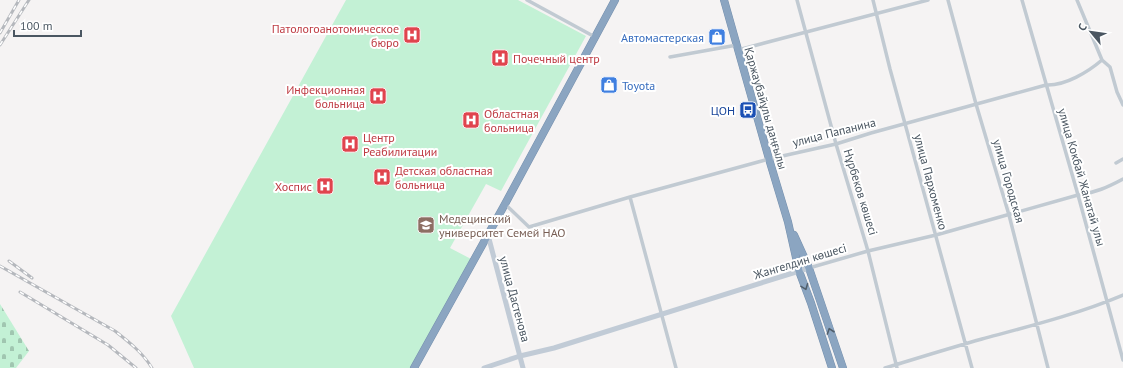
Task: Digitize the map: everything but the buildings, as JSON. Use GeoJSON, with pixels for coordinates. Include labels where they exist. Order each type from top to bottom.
{"type":"FeatureCollection","features":[{"type":"Feature","properties":{"kind":"highway"},"geometry":{"type":"LineString","coordinates":[[414,368],[505,204],[615,0]]}},
{"type":"Feature","properties":{"kind":"highway","name":"Қаржаубайұлы даңғылы"},"geometry":{"type":"LineString","coordinates":[[724,0],[788,222],[799,271],[832,368]]}},
{"type":"Feature","properties":{"kind":"highway","name":"Қаржаубайұлы даңғылы"},"geometry":{"type":"LineString","coordinates":[[788,222],[810,268],[843,368]]}},
{"type":"Feature","properties":{"kind":"street"},"geometry":{"type":"LineString","coordinates":[[527,0],[595,37]]}},
{"type":"Feature","properties":{"kind":"street","name":"Нұрбеков көшесі"},"geometry":{"type":"LineString","coordinates":[[797,0],[836,144],[868,251],[897,366]]}},
{"type":"Feature","properties":{"kind":"street","name":"улица Пархоменко"},"geometry":{"type":"LineString","coordinates":[[873,0],[890,69],[972,368]]}},
{"type":"Feature","properties":{"kind":"street"},"geometry":{"type":"LineString","coordinates":[[670,57],[738,48],[806,33],[928,0]]}},
{"type":"Feature","properties":{"kind":"street","name":"улица Городская"},"geometry":{"type":"LineString","coordinates":[[948,0],[1008,215],[1048,368]]}},
{"type":"Feature","properties":{"kind":"street","name":"улица Кокбай Жанатай улы"},"geometry":{"type":"LineString","coordinates":[[1022,0],[1078,195],[1123,360]]}},
{"type":"Feature","properties":{"kind":"street"},"geometry":{"type":"LineString","coordinates":[[1077,0],[1102,60],[1110,67],[1117,92],[1123,105]]}},
{"type":"Feature","properties":{"kind":"street","name":"улица Папанина"},"geometry":{"type":"LineString","coordinates":[[505,204],[529,227],[630,197],[769,159],[836,144],[1046,85],[1054,86],[1090,70],[1102,60]]}},
{"type":"Feature","properties":{"kind":"street"},"geometry":{"type":"LineString","coordinates":[[1116,163],[1123,159]]}},
{"type":"Feature","properties":{"kind":"street","name":"Жангелдин көшесі"},"geometry":{"type":"LineString","coordinates":[[484,368],[520,356],[554,348],[799,271],[868,251],[936,235],[1078,195],[1098,191],[1123,179]]}},
{"type":"Feature","properties":{"kind":"street"},"geometry":{"type":"LineString","coordinates":[[630,197],[676,368]]}},
{"type":"Feature","properties":{"kind":"street","name":"улица Дастенова"},"geometry":{"type":"LineString","coordinates":[[488,235],[524,368]]}},
{"type":"Feature","properties":{"kind":"street"},"geometry":{"type":"LineString","coordinates":[[885,368],[897,366],[965,344],[1037,324],[1107,302],[1123,295]]}},
{"type":"Feature","properties":{"kind":"green space"},"geometry":{"type":"Polygon","coordinates":[[[346,0],[518,0],[586,36],[501,191],[486,184],[450,248],[473,260],[411,368],[194,368],[171,316],[346,0]]]}},
{"type":"Feature","properties":{"kind":"green space"},"geometry":{"type":"Polygon","coordinates":[[[0,304],[29,351],[16,368],[0,368],[0,304]]]}},
{"type":"Feature","properties":{"kind":"railway"},"geometry":{"type":"LineString","coordinates":[[0,33],[19,0]]}},
{"type":"Feature","properties":{"kind":"railway"},"geometry":{"type":"LineString","coordinates":[[0,45],[29,0]]}},
{"type":"Feature","properties":{"kind":"railway"},"geometry":{"type":"LineString","coordinates":[[9,261],[32,278]]}},
{"type":"Feature","properties":{"kind":"railway"},"geometry":{"type":"LineString","coordinates":[[0,266],[115,331],[140,353],[152,368]]}},
{"type":"Feature","properties":{"kind":"railway"},"geometry":{"type":"LineString","coordinates":[[20,292],[108,345],[136,368]]}},
{"type":"Feature","properties":{"kind":"place","name":"Патологоанотомическое бюро"},"geometry":{"type":"Point","coordinates":[412,35]}},
{"type":"Feature","properties":{"kind":"place","name":"Автомастерская"},"geometry":{"type":"Point","coordinates":[717,37]}},
{"type":"Feature","properties":{"kind":"place","name":"Почечный центр"},"geometry":{"type":"Point","coordinates":[500,58]}},
{"type":"Feature","properties":{"kind":"place","name":"Toyota"},"geometry":{"type":"Point","coordinates":[609,85]}},
{"type":"Feature","properties":{"kind":"place","name":"Инфекционная больница"},"geometry":{"type":"Point","coordinates":[378,96]}},
{"type":"Feature","properties":{"kind":"place","name":"ЦОН"},"geometry":{"type":"Point","coordinates":[748,110]}},
{"type":"Feature","properties":{"kind":"place","name":"Областная больница"},"geometry":{"type":"Point","coordinates":[471,120]}},
{"type":"Feature","properties":{"kind":"place","name":"Центр Реабилитации"},"geometry":{"type":"Point","coordinates":[350,144]}},
{"type":"Feature","properties":{"kind":"place","name":"Детская областная больница"},"geometry":{"type":"Point","coordinates":[382,177]}},
{"type":"Feature","properties":{"kind":"place","name":"Хоспис"},"geometry":{"type":"Point","coordinates":[325,186]}},
{"type":"Feature","properties":{"kind":"place","name":"Медецинский университет Семей НАО"},"geometry":{"type":"Point","coordinates":[426,225]}}]}
